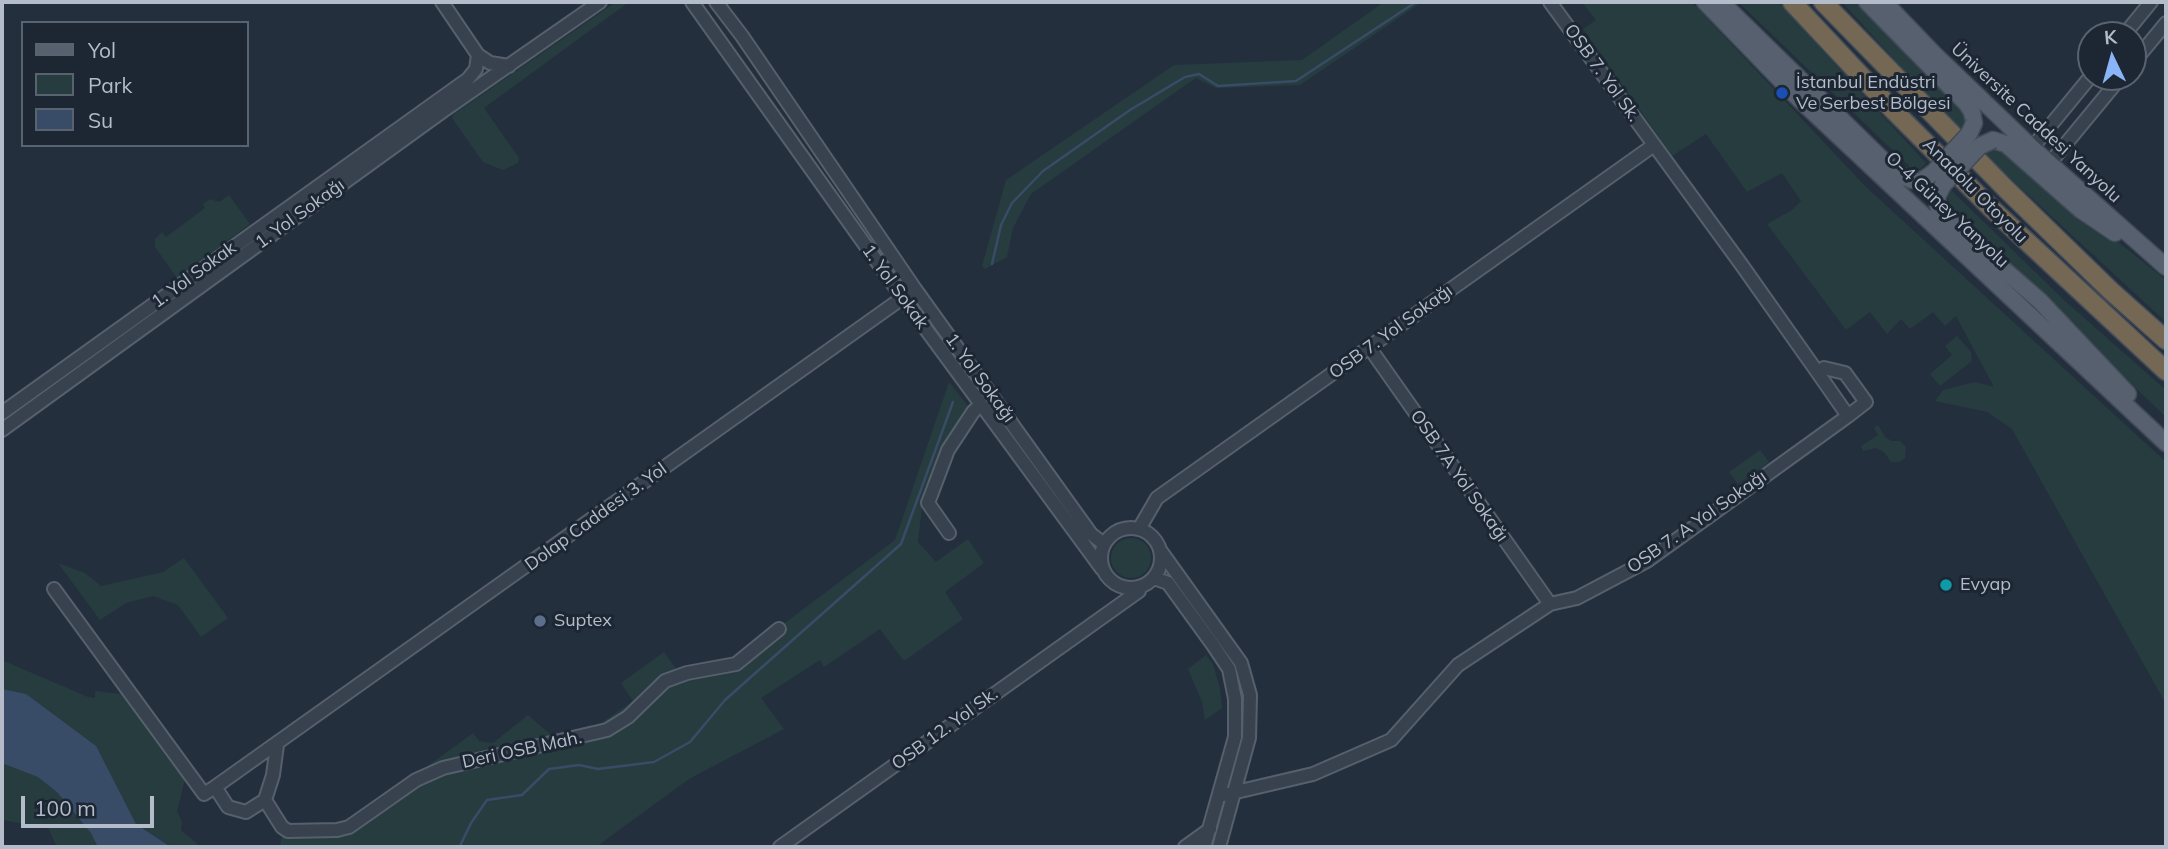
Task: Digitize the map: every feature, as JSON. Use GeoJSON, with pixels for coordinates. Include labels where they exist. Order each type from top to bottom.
{"type":"FeatureCollection","features":[{"type":"Feature","properties":{"kind":"highway","name":"Anadolu Otoyolu"},"geometry":{"type":"LineString","coordinates":[[1792,2],[1991,208],[2166,371]]}},
{"type":"Feature","properties":{"kind":"highway","name":"Anadolu Otoyolu"},"geometry":{"type":"LineString","coordinates":[[1823,2],[2006,189],[2111,291],[2166,340]]}},
{"type":"Feature","properties":{"kind":"main road","name":"O-4 Güney Yanyolu"},"geometry":{"type":"LineString","coordinates":[[1705,2],[1796,96],[2166,441]]}},
{"type":"Feature","properties":{"kind":"main road"},"geometry":{"type":"LineString","coordinates":[[1721,2],[1897,174],[1912,180],[1923,180],[1934,172],[1969,134],[1974,123],[1972,112],[1867,2]]}},
{"type":"Feature","properties":{"kind":"main road","name":"Üniversite Caddesi Yanyolu"},"geometry":{"type":"LineString","coordinates":[[1884,2],[2032,148],[2166,267]]}},
{"type":"Feature","properties":{"kind":"main road"},"geometry":{"type":"LineString","coordinates":[[2166,267],[2081,210],[2006,144],[1993,140],[1980,146],[1943,185],[1937,197],[1939,213],[2040,301],[2118,383],[2166,441]]}},
{"type":"Feature","properties":{"kind":"street"},"geometry":{"type":"LineString","coordinates":[[442,2],[478,55],[490,64],[509,66]]}},
{"type":"Feature","properties":{"kind":"street"},"geometry":{"type":"LineString","coordinates":[[453,2],[455,19]]}},
{"type":"Feature","properties":{"kind":"street","name":"1. Yol Sokağı"},"geometry":{"type":"LineString","coordinates":[[2,430],[439,106],[509,66],[600,2]]}},
{"type":"Feature","properties":{"kind":"street","name":"1. Yol Sokak"},"geometry":{"type":"LineString","coordinates":[[692,2],[980,405],[1102,569]]}},
{"type":"Feature","properties":{"kind":"street","name":"1. Yol Sokağı"},"geometry":{"type":"LineString","coordinates":[[716,2],[915,289],[1091,534],[1104,544]]}},
{"type":"Feature","properties":{"kind":"street","name":"OSB 7. Yol Sk."},"geometry":{"type":"LineString","coordinates":[[1550,2],[1654,145]]}},
{"type":"Feature","properties":{"kind":"street"},"geometry":{"type":"LineString","coordinates":[[2135,21],[2151,2]]}},
{"type":"Feature","properties":{"kind":"street"},"geometry":{"type":"LineString","coordinates":[[2147,46],[2166,23]]}},
{"type":"Feature","properties":{"kind":"street","name":"1. Yol Sokak"},"geometry":{"type":"LineString","coordinates":[[2,413],[439,106],[468,79],[475,69],[478,55]]}},
{"type":"Feature","properties":{"kind":"street"},"geometry":{"type":"LineString","coordinates":[[2032,148],[2079,91]]}},
{"type":"Feature","properties":{"kind":"street"},"geometry":{"type":"LineString","coordinates":[[2050,163],[2109,91]]}},
{"type":"Feature","properties":{"kind":"street"},"geometry":{"type":"LineString","coordinates":[[1654,145],[1848,416],[1866,402],[1845,373],[1824,368],[1818,373]]}},
{"type":"Feature","properties":{"kind":"street","name":"OSB 7. Yol Sokağı"},"geometry":{"type":"LineString","coordinates":[[1139,529],[1157,498],[1654,145]]}},
{"type":"Feature","properties":{"kind":"street","name":"Dolap Caddesi 3. Yol"},"geometry":{"type":"LineString","coordinates":[[215,787],[915,289]]}},
{"type":"Feature","properties":{"kind":"street","name":"OSB 7A Yol Sokağı"},"geometry":{"type":"LineString","coordinates":[[1369,347],[1549,604]]}},
{"type":"Feature","properties":{"kind":"street"},"geometry":{"type":"LineString","coordinates":[[949,533],[928,503],[947,450],[980,405]]}},
{"type":"Feature","properties":{"kind":"street","name":"OSB 7. A Yol Sokağı"},"geometry":{"type":"LineString","coordinates":[[1219,796],[1313,774],[1391,740],[1458,665],[1549,604],[1577,598],[1647,561],[1848,416]]}},
{"type":"Feature","properties":{"kind":"street"},"geometry":{"type":"LineString","coordinates":[[1160,550],[1161,560],[1154,578],[1139,588],[1118,586],[1111,582],[1102,569],[1101,552],[1104,544],[1119,530],[1139,529],[1156,541],[1241,663],[1250,695],[1250,738],[1219,847]]}},
{"type":"Feature","properties":{"kind":"street"},"geometry":{"type":"LineString","coordinates":[[1154,578],[1168,583],[1184,602],[1229,669],[1235,699],[1235,737],[1204,847]]}},
{"type":"Feature","properties":{"kind":"street"},"geometry":{"type":"LineString","coordinates":[[1111,611],[1118,586]]}},
{"type":"Feature","properties":{"kind":"street","name":"OSB 12. Yol Sk."},"geometry":{"type":"LineString","coordinates":[[780,847],[1139,591],[1139,588]]}},
{"type":"Feature","properties":{"kind":"street"},"geometry":{"type":"LineString","coordinates":[[54,589],[204,794],[215,787],[228,807],[246,812],[265,800],[273,775],[276,745]]}},
{"type":"Feature","properties":{"kind":"street","name":"Deri OSB Mah."},"geometry":{"type":"LineString","coordinates":[[265,800],[282,827],[288,831],[343,829],[416,780],[443,768],[607,730],[628,717],[666,681],[687,673],[736,664],[779,629]]}},
{"type":"Feature","properties":{"kind":"street"},"geometry":{"type":"LineString","coordinates":[[1185,847],[1209,830],[1226,825]]}},
{"type":"Feature","properties":{"kind":"green space"},"geometry":{"type":"Polygon","coordinates":[[[616,2],[629,2],[484,108],[519,158],[518,163],[503,170],[483,162],[452,118],[454,114],[616,2]]]}},
{"type":"Feature","properties":{"kind":"green space"},"geometry":{"type":"Polygon","coordinates":[[[1384,2],[1422,2],[1300,85],[1216,88],[1196,78],[1031,194],[1013,228],[1007,257],[985,269],[982,266],[1006,180],[1174,65],[1302,60],[1384,2]]]}},
{"type":"Feature","properties":{"kind":"green space"},"geometry":{"type":"Polygon","coordinates":[[[1582,2],[1692,2],[1866,187],[2166,462],[2166,704],[2012,429],[1987,412],[1935,401],[1943,390],[1975,382],[1994,387],[1956,316],[1945,326],[1933,312],[1910,329],[1901,319],[1887,334],[1870,312],[1846,330],[1767,224],[1792,210],[1801,201],[1782,173],[1747,192],[1706,134],[1672,156],[1583,29],[1596,20],[1582,2]]]}},
{"type":"Feature","properties":{"kind":"green space"},"geometry":{"type":"Polygon","coordinates":[[[1738,2],[1778,2],[1926,163],[1920,169],[1910,167],[1738,2]]]}},
{"type":"Feature","properties":{"kind":"green space"},"geometry":{"type":"Polygon","coordinates":[[[1842,2],[1864,2],[1964,112],[1965,125],[1960,132],[1842,2]]]}},
{"type":"Feature","properties":{"kind":"green space"},"geometry":{"type":"Polygon","coordinates":[[[1988,148],[2001,149],[2166,280],[2166,322],[1986,156],[1988,148]]]}},
{"type":"Feature","properties":{"kind":"green space"},"geometry":{"type":"Polygon","coordinates":[[[1948,187],[2064,300],[2166,390],[2166,417],[1967,227],[1951,210],[1948,187]]]}},
{"type":"Feature","properties":{"kind":"green space"},"geometry":{"type":"Polygon","coordinates":[[[229,195],[250,224],[177,278],[155,247],[155,239],[162,232],[166,237],[205,208],[203,204],[210,199],[219,202],[229,195]]]}},
{"type":"Feature","properties":{"kind":"green space"},"geometry":{"type":"Polygon","coordinates":[[[1957,336],[1971,352],[1972,361],[1940,386],[1930,374],[1952,355],[1945,346],[1957,336]]]}},
{"type":"Feature","properties":{"kind":"green space"},"geometry":{"type":"Polygon","coordinates":[[[949,382],[970,408],[943,447],[924,490],[918,542],[936,562],[968,539],[984,563],[945,592],[963,619],[904,661],[880,629],[824,667],[820,660],[761,698],[784,729],[689,779],[596,847],[280,847],[283,826],[341,829],[473,733],[479,741],[493,743],[528,715],[549,733],[581,737],[633,701],[621,683],[664,652],[679,673],[729,665],[895,540],[949,382]]]}},
{"type":"Feature","properties":{"kind":"green space"},"geometry":{"type":"Polygon","coordinates":[[[1878,425],[1885,437],[1900,441],[1906,447],[1905,458],[1899,462],[1891,462],[1884,452],[1876,448],[1863,451],[1861,446],[1878,435],[1874,428],[1878,425]]]}},
{"type":"Feature","properties":{"kind":"green space"},"geometry":{"type":"Polygon","coordinates":[[[1760,450],[1769,462],[1738,484],[1729,472],[1760,450]]]}},
{"type":"Feature","properties":{"kind":"green space"},"geometry":{"type":"Polygon","coordinates":[[[1131,538],[1139,539],[1145,544],[1150,550],[1150,566],[1145,572],[1139,577],[1131,578],[1123,577],[1117,572],[1112,566],[1111,558],[1112,550],[1117,544],[1123,539],[1131,538]]]}},
{"type":"Feature","properties":{"kind":"green space"},"geometry":{"type":"Polygon","coordinates":[[[184,558],[228,618],[201,637],[178,605],[153,596],[126,603],[100,620],[58,563],[85,573],[101,586],[163,572],[184,558]]]}},
{"type":"Feature","properties":{"kind":"green space"},"geometry":{"type":"Polygon","coordinates":[[[1206,655],[1213,664],[1222,708],[1205,720],[1202,702],[1188,669],[1206,655]]]}},
{"type":"Feature","properties":{"kind":"green space"},"geometry":{"type":"Polygon","coordinates":[[[2,660],[88,697],[95,698],[95,691],[122,694],[185,780],[177,811],[182,822],[181,830],[201,847],[172,847],[136,824],[95,746],[2,691],[2,660]]]}},
{"type":"Feature","properties":{"kind":"green space"},"geometry":{"type":"Polygon","coordinates":[[[2,754],[47,779],[104,847],[57,847],[48,828],[2,820],[2,754]]]}},
{"type":"Feature","properties":{"kind":"water"},"geometry":{"type":"Polygon","coordinates":[[[2,689],[26,694],[96,746],[136,824],[171,847],[98,847],[91,833],[57,792],[38,777],[2,763],[2,689]]]}},
{"type":"Feature","properties":{"kind":"waterway"},"geometry":{"type":"LineString","coordinates":[[992,264],[1001,225],[1012,203],[1043,171],[1130,110],[1185,77],[1199,74],[1218,86],[1296,81],[1416,2]]}},
{"type":"Feature","properties":{"kind":"waterway"},"geometry":{"type":"LineString","coordinates":[[451,847],[460,846],[471,823],[487,800],[522,795],[549,769],[579,765],[598,769],[654,762],[690,742],[725,700],[901,544],[953,402]]}},
{"type":"Feature","properties":{"kind":"place","name":"İstanbul Endüstri Ve Serbest Bölgesi"},"geometry":{"type":"Point","coordinates":[1782,93]}},
{"type":"Feature","properties":{"kind":"place","name":"Evyap"},"geometry":{"type":"Point","coordinates":[1946,585]}},
{"type":"Feature","properties":{"kind":"place","name":"Suptex"},"geometry":{"type":"Point","coordinates":[540,621]}}]}
